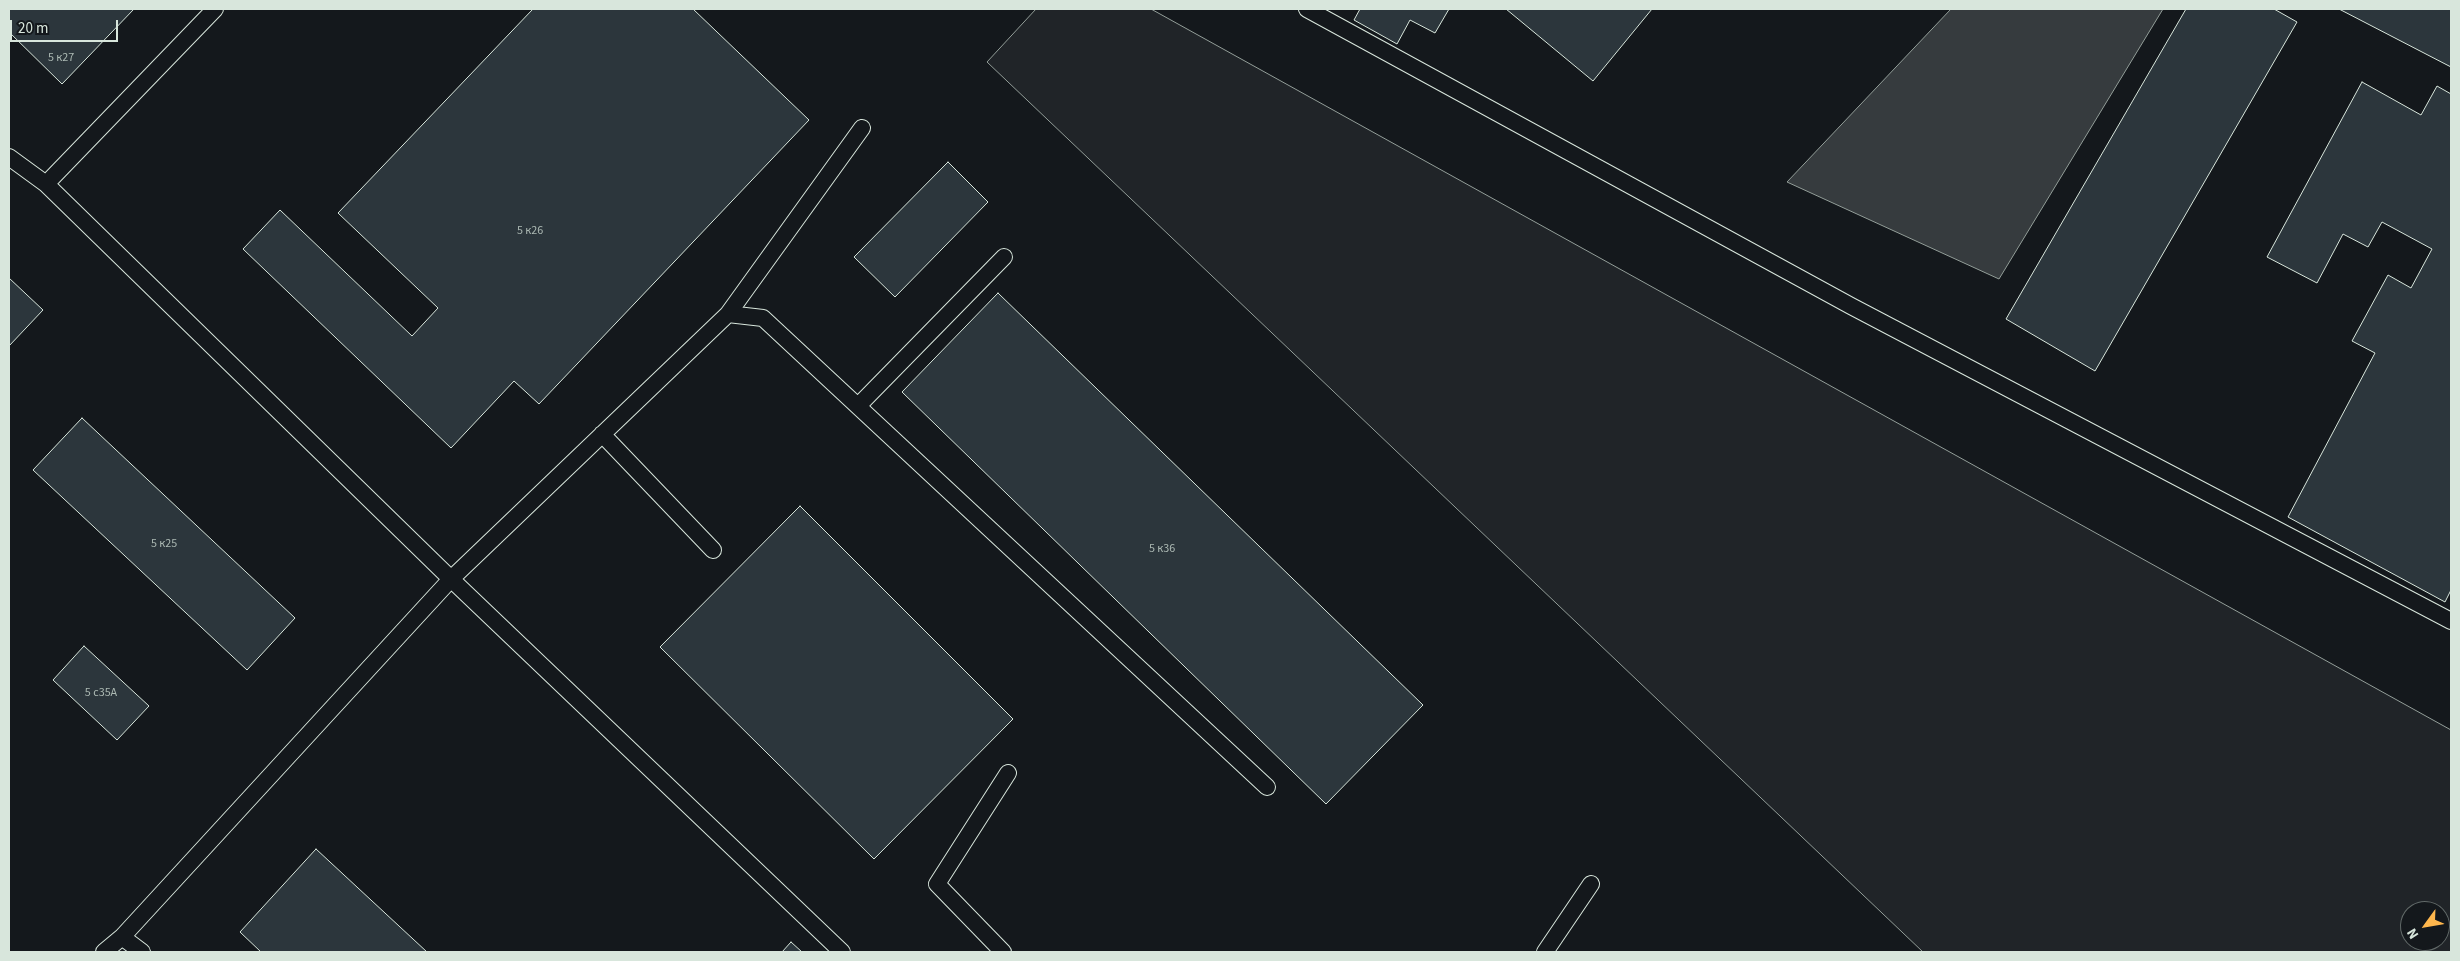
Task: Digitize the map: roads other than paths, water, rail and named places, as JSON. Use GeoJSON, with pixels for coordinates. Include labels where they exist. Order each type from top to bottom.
{"type":"FeatureCollection","features":[{"type":"Feature","properties":{"kind":"lane"},"geometry":{"type":"LineString","coordinates":[[46,184],[215,9]]}},
{"type":"Feature","properties":{"kind":"lane"},"geometry":{"type":"LineString","coordinates":[[1307,9],[1851,306],[2451,621]]}},
{"type":"Feature","properties":{"kind":"lane"},"geometry":{"type":"LineString","coordinates":[[104,952],[122,937],[451,579],[728,314],[862,128]]}},
{"type":"Feature","properties":{"kind":"lane"},"geometry":{"type":"LineString","coordinates":[[9,157],[46,184],[451,579],[842,952]]}},
{"type":"Feature","properties":{"kind":"lane"},"geometry":{"type":"LineString","coordinates":[[858,406],[1004,257]]}},
{"type":"Feature","properties":{"kind":"lane"},"geometry":{"type":"LineString","coordinates":[[728,314],[763,318],[1267,787]]}},
{"type":"Feature","properties":{"kind":"lane"},"geometry":{"type":"LineString","coordinates":[[602,434],[713,550]]}},
{"type":"Feature","properties":{"kind":"lane"},"geometry":{"type":"LineString","coordinates":[[1003,952],[937,884],[1008,773]]}},
{"type":"Feature","properties":{"kind":"lane"},"geometry":{"type":"LineString","coordinates":[[1545,952],[1591,884]]}},
{"type":"Feature","properties":{"kind":"lane"},"geometry":{"type":"LineString","coordinates":[[122,937],[142,952]]}}]}
